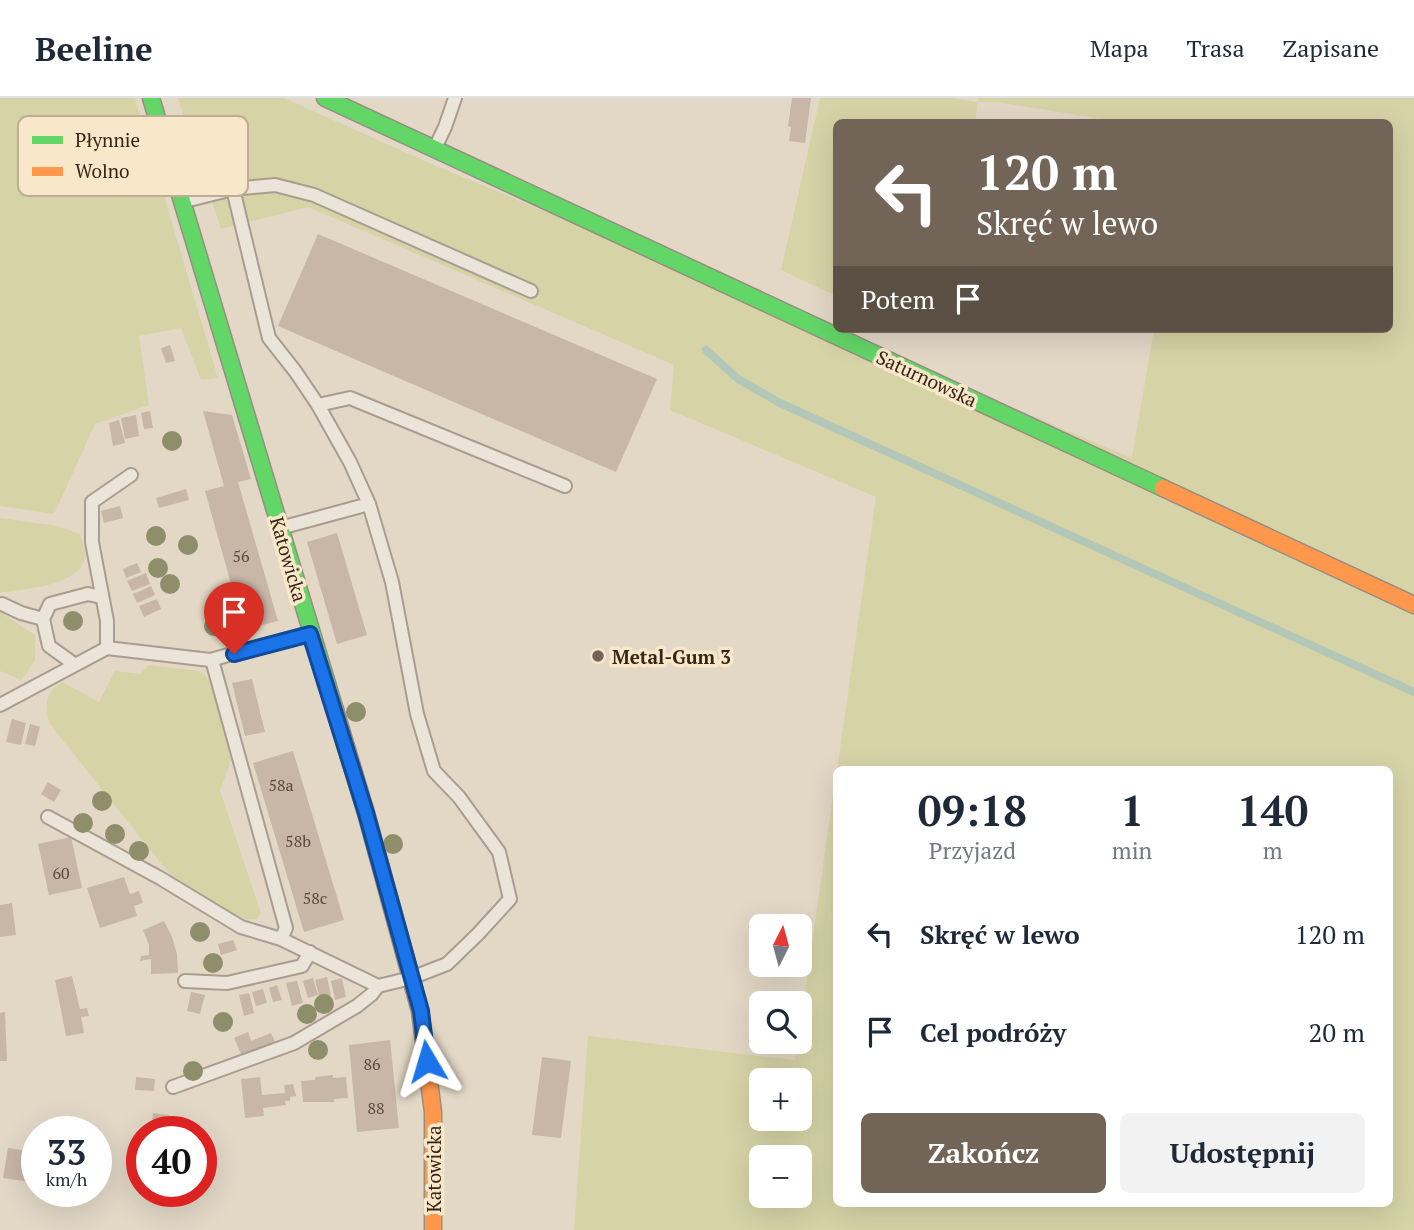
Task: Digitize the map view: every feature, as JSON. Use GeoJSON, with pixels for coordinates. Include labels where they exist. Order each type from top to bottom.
{"type":"FeatureCollection","features":[{"type":"Feature","properties":{"kind":"street","name":"Katowicka"},"geometry":{"type":"LineString","coordinates":[[151,98],[156,116]]}},
{"type":"Feature","properties":{"kind":"street","name":"Saturnowska"},"geometry":{"type":"LineString","coordinates":[[325,98],[1414,605]]}},
{"type":"Feature","properties":{"kind":"street","name":"Katowicka"},"geometry":{"type":"LineString","coordinates":[[180,196],[366,813],[421,1011],[433,1112],[433,1230]]}},
{"type":"Feature","properties":{"kind":"lane"},"geometry":{"type":"LineString","coordinates":[[434,148],[455,98]]}},
{"type":"Feature","properties":{"kind":"lane"},"geometry":{"type":"LineString","coordinates":[[248,188],[275,185],[314,195],[531,291]]}},
{"type":"Feature","properties":{"kind":"lane"},"geometry":{"type":"LineString","coordinates":[[182,202],[206,196]]}},
{"type":"Feature","properties":{"kind":"lane"},"geometry":{"type":"LineString","coordinates":[[173,1087],[294,1043],[356,1006],[378,986],[411,978],[447,964],[510,899],[499,852],[459,797],[434,771],[417,714],[392,582],[369,504],[318,405],[269,338],[235,196]]}},
{"type":"Feature","properties":{"kind":"lane"},"geometry":{"type":"LineString","coordinates":[[318,405],[350,398],[565,486]]}},
{"type":"Feature","properties":{"kind":"lane"},"geometry":{"type":"LineString","coordinates":[[107,648],[107,621],[92,542],[92,502],[131,475]]}},
{"type":"Feature","properties":{"kind":"lane"},"geometry":{"type":"LineString","coordinates":[[280,528],[369,504]]}},
{"type":"Feature","properties":{"kind":"lane"},"geometry":{"type":"LineString","coordinates":[[74,664],[49,646],[43,619],[50,604],[88,594],[101,597]]}},
{"type":"Feature","properties":{"kind":"lane"},"geometry":{"type":"LineString","coordinates":[[2,604],[43,619]]}},
{"type":"Feature","properties":{"kind":"lane"},"geometry":{"type":"LineString","coordinates":[[0,705],[107,648],[212,660],[310,634]]}},
{"type":"Feature","properties":{"kind":"lane"},"geometry":{"type":"LineString","coordinates":[[212,660],[286,928],[281,939]]}},
{"type":"Feature","properties":{"kind":"lane"},"geometry":{"type":"LineString","coordinates":[[48,817],[159,878],[240,927],[281,939],[378,986]]}},
{"type":"Feature","properties":{"kind":"lane"},"geometry":{"type":"LineString","coordinates":[[185,981],[227,983],[302,966],[310,952]]}},
{"type":"Feature","properties":{"kind":"shaded area"},"geometry":{"type":"Polygon","coordinates":[[[0,98],[135,98],[140,116],[18,116],[18,196],[164,196],[218,378],[201,380],[181,328],[139,336],[149,405],[95,424],[54,514],[0,506],[0,98]]]}},
{"type":"Feature","properties":{"kind":"shaded area"},"geometry":{"type":"Polygon","coordinates":[[[178,98],[284,98],[427,162],[1132,458],[1153,333],[1393,333],[1393,119],[1101,119],[997,102],[978,102],[979,98],[1414,98],[1414,1230],[574,1230],[588,1036],[795,1060],[796,1054],[812,1054],[812,991],[805,991],[807,977],[812,977],[812,943],[833,795],[833,1207],[1393,1207],[1393,766],[838,766],[876,497],[670,410],[674,365],[308,207],[221,229],[210,196],[248,196],[248,116],[184,116],[178,98]]]}},
{"type":"Feature","properties":{"kind":"shaded area"},"geometry":{"type":"Polygon","coordinates":[[[820,98],[954,98],[978,102],[975,119],[833,119],[833,295],[781,270],[820,98]]]}},
{"type":"Feature","properties":{"kind":"shaded area"},"geometry":{"type":"Polygon","coordinates":[[[0,518],[58,526],[80,534],[85,550],[84,562],[77,572],[53,584],[0,593],[0,518]]]}},
{"type":"Feature","properties":{"kind":"shaded area"},"geometry":{"type":"Polygon","coordinates":[[[0,612],[35,635],[35,661],[21,680],[0,671],[0,612]]]}},
{"type":"Feature","properties":{"kind":"shaded area"},"geometry":{"type":"Polygon","coordinates":[[[149,665],[199,671],[213,686],[232,758],[220,790],[261,913],[257,919],[242,919],[172,877],[49,723],[47,700],[62,682],[99,702],[115,671],[140,674],[149,665]]]}},
{"type":"Feature","properties":{"kind":"building"},"geometry":{"type":"Polygon","coordinates":[[[792,98],[811,98],[805,143],[789,141],[792,98]]]}},
{"type":"Feature","properties":{"kind":"building"},"geometry":{"type":"Polygon","coordinates":[[[318,234],[657,379],[616,472],[278,326],[318,234]]]}},
{"type":"Feature","properties":{"kind":"building"},"geometry":{"type":"Polygon","coordinates":[[[170,345],[175,361],[166,363],[161,348],[170,345]]]}},
{"type":"Feature","properties":{"kind":"building"},"geometry":{"type":"Polygon","coordinates":[[[150,411],[153,428],[144,429],[141,413],[150,411]]]}},
{"type":"Feature","properties":{"kind":"building"},"geometry":{"type":"Polygon","coordinates":[[[203,411],[232,415],[251,479],[238,482],[278,621],[244,630],[205,491],[224,486],[203,411]]]}},
{"type":"Feature","properties":{"kind":"building"},"geometry":{"type":"Polygon","coordinates":[[[136,415],[139,436],[125,439],[121,418],[136,415]]]}},
{"type":"Feature","properties":{"kind":"building"},"geometry":{"type":"Polygon","coordinates":[[[119,420],[125,443],[113,446],[109,423],[119,420]]]}},
{"type":"Feature","properties":{"kind":"building"},"geometry":{"type":"Polygon","coordinates":[[[186,489],[189,500],[159,508],[156,498],[186,489]]]}},
{"type":"Feature","properties":{"kind":"building"},"geometry":{"type":"Polygon","coordinates":[[[120,506],[123,518],[104,523],[101,511],[120,506]]]}},
{"type":"Feature","properties":{"kind":"building"},"geometry":{"type":"Polygon","coordinates":[[[337,533],[367,635],[337,644],[307,542],[337,533]]]}},
{"type":"Feature","properties":{"kind":"building"},"geometry":{"type":"Polygon","coordinates":[[[137,563],[141,572],[126,578],[123,569],[137,563]]]}},
{"type":"Feature","properties":{"kind":"building"},"geometry":{"type":"Polygon","coordinates":[[[146,573],[150,584],[132,591],[127,581],[146,573]]]}},
{"type":"Feature","properties":{"kind":"building"},"geometry":{"type":"Polygon","coordinates":[[[151,586],[155,595],[137,603],[133,594],[151,586]]]}},
{"type":"Feature","properties":{"kind":"building"},"geometry":{"type":"Polygon","coordinates":[[[157,599],[161,609],[144,617],[139,606],[157,599]]]}},
{"type":"Feature","properties":{"kind":"building"},"geometry":{"type":"Polygon","coordinates":[[[252,679],[265,732],[245,736],[232,683],[252,679]]]}},
{"type":"Feature","properties":{"kind":"building"},"geometry":{"type":"Polygon","coordinates":[[[12,719],[26,723],[21,745],[6,742],[12,719]]]}},
{"type":"Feature","properties":{"kind":"building"},"geometry":{"type":"Polygon","coordinates":[[[30,724],[40,727],[35,746],[25,744],[30,724]]]}},
{"type":"Feature","properties":{"kind":"building"},"geometry":{"type":"Polygon","coordinates":[[[293,751],[344,920],[304,932],[253,763],[293,751]]]}},
{"type":"Feature","properties":{"kind":"building"},"geometry":{"type":"Polygon","coordinates":[[[48,782],[61,790],[54,802],[41,794],[48,782]]]}},
{"type":"Feature","properties":{"kind":"building"},"geometry":{"type":"Polygon","coordinates":[[[71,837],[82,888],[49,895],[38,844],[71,837]]]}},
{"type":"Feature","properties":{"kind":"building"},"geometry":{"type":"Polygon","coordinates":[[[124,877],[130,894],[139,891],[143,903],[134,906],[137,916],[100,928],[87,888],[124,877]]]}},
{"type":"Feature","properties":{"kind":"building"},"geometry":{"type":"Polygon","coordinates":[[[12,903],[16,935],[0,937],[0,905],[12,903]]]}},
{"type":"Feature","properties":{"kind":"building"},"geometry":{"type":"Polygon","coordinates":[[[164,921],[177,954],[178,973],[151,974],[151,959],[140,961],[141,956],[149,955],[149,945],[143,930],[164,921]]]}},
{"type":"Feature","properties":{"kind":"building"},"geometry":{"type":"Polygon","coordinates":[[[233,940],[237,950],[221,955],[218,944],[233,940]]]}},
{"type":"Feature","properties":{"kind":"building"},"geometry":{"type":"Polygon","coordinates":[[[72,976],[80,1009],[87,1008],[89,1016],[81,1017],[84,1033],[66,1036],[55,980],[72,976]]]}},
{"type":"Feature","properties":{"kind":"building"},"geometry":{"type":"Polygon","coordinates":[[[327,977],[331,996],[320,999],[315,980],[327,977]]]}},
{"type":"Feature","properties":{"kind":"building"},"geometry":{"type":"Polygon","coordinates":[[[313,978],[318,995],[308,998],[303,981],[313,978]]]}},
{"type":"Feature","properties":{"kind":"building"},"geometry":{"type":"Polygon","coordinates":[[[342,978],[346,997],[335,1000],[331,981],[342,978]]]}},
{"type":"Feature","properties":{"kind":"building"},"geometry":{"type":"Polygon","coordinates":[[[297,981],[303,1003],[292,1006],[286,983],[297,981]]]}},
{"type":"Feature","properties":{"kind":"building"},"geometry":{"type":"Polygon","coordinates":[[[277,985],[282,1000],[273,1002],[269,988],[277,985]]]}},
{"type":"Feature","properties":{"kind":"building"},"geometry":{"type":"Polygon","coordinates":[[[263,989],[267,1003],[256,1006],[252,992],[263,989]]]}},
{"type":"Feature","properties":{"kind":"building"},"geometry":{"type":"Polygon","coordinates":[[[191,992],[205,995],[200,1014],[187,1011],[191,992]]]}},
{"type":"Feature","properties":{"kind":"building"},"geometry":{"type":"Polygon","coordinates":[[[249,993],[254,1013],[244,1016],[239,995],[249,993]]]}},
{"type":"Feature","properties":{"kind":"building"},"geometry":{"type":"Polygon","coordinates":[[[5,1012],[7,1061],[0,1061],[0,1013],[5,1012]]]}},
{"type":"Feature","properties":{"kind":"building"},"geometry":{"type":"Polygon","coordinates":[[[248,1032],[251,1041],[271,1033],[275,1042],[242,1056],[234,1038],[248,1032]]]}},
{"type":"Feature","properties":{"kind":"building"},"geometry":{"type":"Polygon","coordinates":[[[390,1040],[399,1128],[357,1132],[349,1045],[390,1040]]]}},
{"type":"Feature","properties":{"kind":"building"},"geometry":{"type":"Polygon","coordinates":[[[542,1057],[571,1061],[561,1138],[532,1135],[542,1057]]]}},
{"type":"Feature","properties":{"kind":"building"},"geometry":{"type":"Polygon","coordinates":[[[333,1075],[333,1078],[346,1077],[348,1098],[334,1099],[334,1102],[303,1102],[301,1081],[333,1075]]]}},
{"type":"Feature","properties":{"kind":"building"},"geometry":{"type":"Polygon","coordinates":[[[136,1077],[155,1079],[154,1091],[135,1090],[136,1077]]]}},
{"type":"Feature","properties":{"kind":"building"},"geometry":{"type":"Polygon","coordinates":[[[260,1077],[262,1095],[285,1093],[284,1085],[293,1084],[296,1096],[285,1101],[286,1105],[263,1108],[264,1116],[245,1118],[241,1079],[260,1077]]]}},
{"type":"Feature","properties":{"kind":"building"},"geometry":{"type":"Polygon","coordinates":[[[153,1113],[169,1115],[169,1116],[153,1116],[153,1113]]]}},
{"type":"Feature","properties":{"kind":"building"},"geometry":{"type":"Polygon","coordinates":[[[8,1148],[21,1150],[21,1181],[3,1178],[8,1148]]]}},
{"type":"Feature","properties":{"kind":"waterway"},"geometry":{"type":"LineString","coordinates":[[706,350],[738,379],[780,403],[1414,692]]}},
{"type":"Feature","properties":{"kind":"traffic: fast"},"geometry":{"type":"LineString","coordinates":[[151,98],[156,116]]}},
{"type":"Feature","properties":{"kind":"traffic: fast"},"geometry":{"type":"LineString","coordinates":[[325,98],[1163,488]]}},
{"type":"Feature","properties":{"kind":"traffic: fast"},"geometry":{"type":"LineString","coordinates":[[180,196],[335,710]]}},
{"type":"Feature","properties":{"kind":"traffic: slow"},"geometry":{"type":"LineString","coordinates":[[1163,488],[1414,605]]}},
{"type":"Feature","properties":{"kind":"traffic: slow"},"geometry":{"type":"LineString","coordinates":[[335,710],[420,1011],[433,1112],[433,1230]]}},
{"type":"Feature","properties":{"kind":"place","name":"Metal-Gum 3"},"geometry":{"type":"Point","coordinates":[598,656]}},
{"type":"Feature","properties":{"kind":"route"},"geometry":{"type":"LineString","coordinates":[[234,654],[310,634],[366,813],[421,1011],[427,1061]]}}]}
